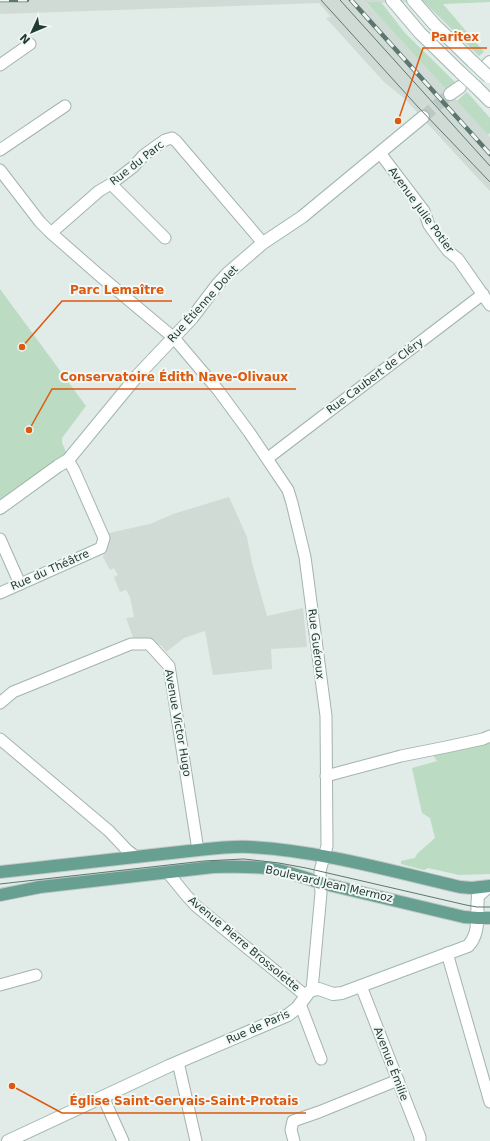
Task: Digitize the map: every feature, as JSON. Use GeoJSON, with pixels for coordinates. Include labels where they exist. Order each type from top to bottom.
{"type":"FeatureCollection","features":[{"type":"Feature","properties":{"kind":"main road","name":"Boulevard Jean Mermoz"},"geometry":{"type":"LineString","coordinates":[[0,872],[198,850],[249,847],[309,853],[339,858],[460,887],[472,888],[489,886]]}},
{"type":"Feature","properties":{"kind":"main road","name":"Boulevard Jean Mermoz"},"geometry":{"type":"LineString","coordinates":[[0,895],[40,887],[213,867],[241,866],[268,868],[321,883],[464,916],[484,918]]}},
{"type":"Feature","properties":{"kind":"street"},"geometry":{"type":"LineString","coordinates":[[392,0],[420,33],[490,101]]}},
{"type":"Feature","properties":{"kind":"street"},"geometry":{"type":"LineString","coordinates":[[413,0],[445,35],[486,69]]}},
{"type":"Feature","properties":{"kind":"street"},"geometry":{"type":"LineString","coordinates":[[0,65],[30,44]]}},
{"type":"Feature","properties":{"kind":"street"},"geometry":{"type":"LineString","coordinates":[[0,150],[65,106]]}},
{"type":"Feature","properties":{"kind":"street","name":"Rue Étienne Dolet"},"geometry":{"type":"LineString","coordinates":[[0,508],[68,460],[138,374],[174,338],[228,273],[263,243],[302,217],[423,117]]}},
{"type":"Feature","properties":{"kind":"street","name":"Rue du Parc"},"geometry":{"type":"LineString","coordinates":[[51,233],[99,191],[111,184],[132,167],[144,155],[165,140],[172,138],[263,243]]}},
{"type":"Feature","properties":{"kind":"street","name":"Avenue Julie Potier"},"geometry":{"type":"LineString","coordinates":[[380,153],[424,211],[429,225],[448,251],[458,259],[490,305]]}},
{"type":"Feature","properties":{"kind":"street","name":"Rue Guéroux"},"geometry":{"type":"LineString","coordinates":[[0,170],[40,222],[51,233],[174,338],[218,390],[268,458],[288,490],[305,557],[326,716],[327,846],[320,871],[321,883],[306,997]]}},
{"type":"Feature","properties":{"kind":"street"},"geometry":{"type":"LineString","coordinates":[[111,184],[164,238]]}},
{"type":"Feature","properties":{"kind":"street","name":"Rue Caubert de Cléry"},"geometry":{"type":"LineString","coordinates":[[268,458],[483,294]]}},
{"type":"Feature","properties":{"kind":"street","name":"Rue du Théâtre"},"geometry":{"type":"LineString","coordinates":[[0,593],[101,548],[104,538],[74,470],[68,460]]}},
{"type":"Feature","properties":{"kind":"street"},"geometry":{"type":"LineString","coordinates":[[0,539],[20,584]]}},
{"type":"Feature","properties":{"kind":"street","name":"Avenue Victor Hugo"},"geometry":{"type":"LineString","coordinates":[[0,703],[13,692],[131,644],[149,644],[169,666],[198,850]]}},
{"type":"Feature","properties":{"kind":"street"},"geometry":{"type":"LineString","coordinates":[[326,776],[401,756],[488,737]]}},
{"type":"Feature","properties":{"kind":"street"},"geometry":{"type":"LineString","coordinates":[[0,739],[109,830],[136,857]]}},
{"type":"Feature","properties":{"kind":"street","name":"Avenue Pierre Brossolette"},"geometry":{"type":"LineString","coordinates":[[168,873],[196,906],[306,997]]}},
{"type":"Feature","properties":{"kind":"street"},"geometry":{"type":"LineString","coordinates":[[321,1059],[306,997],[319,989],[333,994],[342,993],[468,946],[474,940],[484,918],[478,896],[489,886]]}},
{"type":"Feature","properties":{"kind":"street"},"geometry":{"type":"LineString","coordinates":[[447,953],[490,1102]]}},
{"type":"Feature","properties":{"kind":"street"},"geometry":{"type":"LineString","coordinates":[[0,985],[36,975]]}},
{"type":"Feature","properties":{"kind":"street","name":"Avenue Émilie"},"geometry":{"type":"LineString","coordinates":[[361,986],[420,1137],[420,1141]]}},
{"type":"Feature","properties":{"kind":"street","name":"Rue de Paris"},"geometry":{"type":"LineString","coordinates":[[8,1141],[178,1062],[288,1015],[298,1008],[306,997]]}},
{"type":"Feature","properties":{"kind":"street"},"geometry":{"type":"LineString","coordinates":[[178,1062],[196,1141]]}},
{"type":"Feature","properties":{"kind":"street"},"geometry":{"type":"LineString","coordinates":[[294,1141],[291,1130],[293,1121],[398,1080]]}},
{"type":"Feature","properties":{"kind":"street"},"geometry":{"type":"LineString","coordinates":[[103,1097],[123,1141]]}},
{"type":"Feature","properties":{"kind":"shaded area"},"geometry":{"type":"Polygon","coordinates":[[[0,0],[490,0],[366,3],[388,25],[490,137],[490,191],[405,99],[384,82],[326,18],[331,17],[319,3],[0,14],[0,0]]]}},
{"type":"Feature","properties":{"kind":"shaded area"},"geometry":{"type":"Polygon","coordinates":[[[229,497],[247,537],[252,563],[267,616],[303,608],[307,647],[271,649],[272,669],[213,675],[205,631],[184,638],[166,652],[162,646],[146,639],[134,640],[126,618],[134,617],[130,597],[126,590],[120,592],[114,577],[118,575],[114,568],[110,570],[103,557],[109,533],[150,524],[173,514],[229,497]]]}},
{"type":"Feature","properties":{"kind":"green space"},"geometry":{"type":"Polygon","coordinates":[[[422,0],[490,0],[490,2],[443,4],[484,52],[479,56],[422,0]]]}},
{"type":"Feature","properties":{"kind":"green space"},"geometry":{"type":"Polygon","coordinates":[[[366,2],[381,2],[405,33],[455,82],[446,89],[366,2]]]}},
{"type":"Feature","properties":{"kind":"green space"},"geometry":{"type":"Polygon","coordinates":[[[467,92],[490,118],[490,133],[488,135],[457,101],[467,92]]]}},
{"type":"Feature","properties":{"kind":"green space"},"geometry":{"type":"Polygon","coordinates":[[[0,289],[86,406],[62,438],[62,443],[67,454],[0,500],[0,289]]]}},
{"type":"Feature","properties":{"kind":"green space"},"geometry":{"type":"Polygon","coordinates":[[[490,742],[490,874],[459,875],[428,868],[424,870],[401,864],[401,861],[415,858],[417,854],[435,838],[430,818],[422,813],[412,768],[437,761],[433,755],[490,742]]]}},
{"type":"Feature","properties":{"kind":"tunnel"},"geometry":{"type":"LineString","coordinates":[[423,117],[450,94]]}},
{"type":"Feature","properties":{"kind":"tram line"},"geometry":{"type":"LineString","coordinates":[[321,0],[418,107],[490,182]]}},
{"type":"Feature","properties":{"kind":"tram line"},"geometry":{"type":"LineString","coordinates":[[340,0],[490,166]]}},
{"type":"Feature","properties":{"kind":"tram line"},"geometry":{"type":"LineString","coordinates":[[0,884],[204,861],[244,859],[306,868],[466,905],[490,907]]}},
{"type":"Feature","properties":{"kind":"railway"},"geometry":{"type":"LineString","coordinates":[[0,0],[27,0]]}},
{"type":"Feature","properties":{"kind":"railway"},"geometry":{"type":"LineString","coordinates":[[351,0],[490,154]]}},
{"type":"Feature","properties":{"kind":"place","name":"Paritex"},"geometry":{"type":"Point","coordinates":[398,121]}},
{"type":"Feature","properties":{"kind":"place","name":"Parc Lemaître"},"geometry":{"type":"Point","coordinates":[22,347]}},
{"type":"Feature","properties":{"kind":"place","name":"Conservatoire Édith Nave-Olivaux"},"geometry":{"type":"Point","coordinates":[29,430]}},
{"type":"Feature","properties":{"kind":"place","name":"Église Saint-Gervais-Saint-Protais"},"geometry":{"type":"Point","coordinates":[12,1086]}}]}
